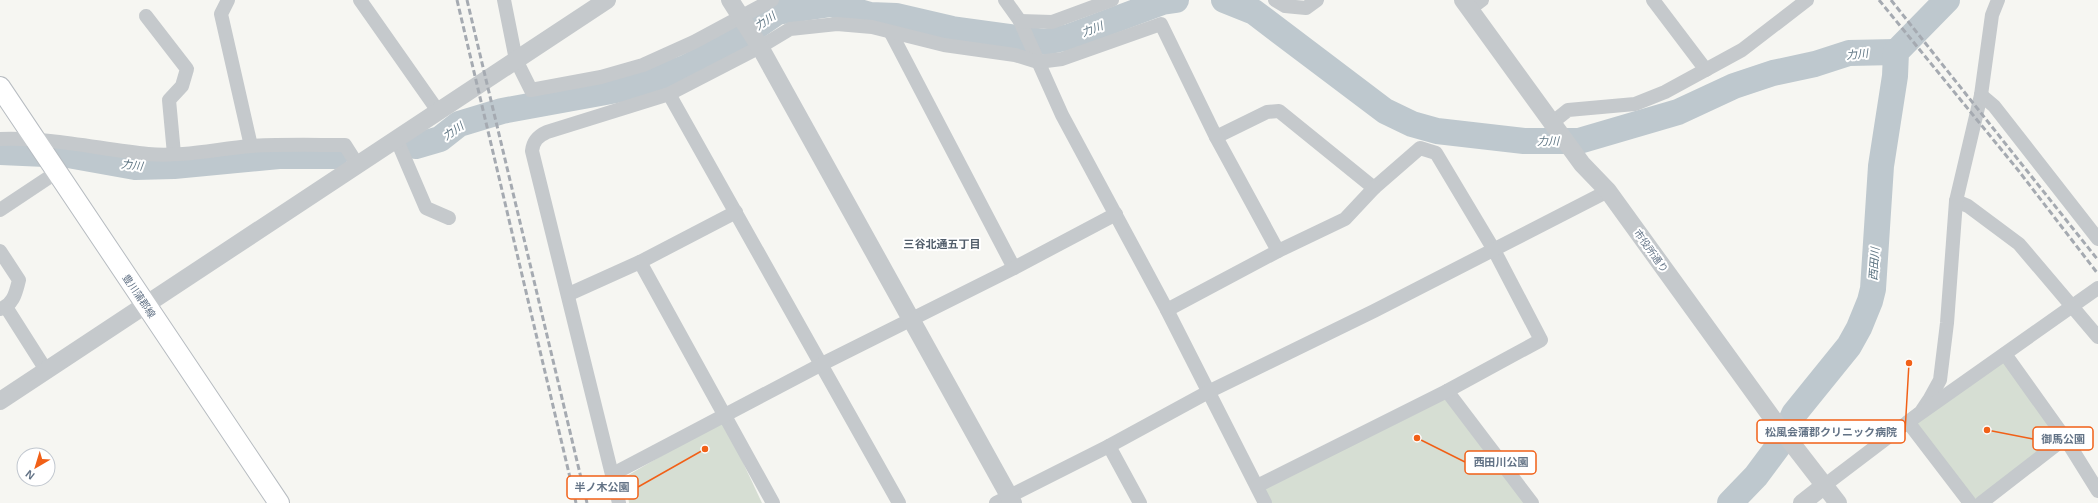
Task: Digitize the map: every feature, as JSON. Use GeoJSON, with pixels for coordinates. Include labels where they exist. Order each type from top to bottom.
{"type":"FeatureCollection","features":[{"type":"Feature","properties":{"kind":"main road","name":"豊川蒲郡線"},"geometry":{"type":"LineString","coordinates":[[0,87],[279,503]]}},
{"type":"Feature","properties":{"kind":"street"},"geometry":{"type":"LineString","coordinates":[[228,0],[221,14],[251,146]]}},
{"type":"Feature","properties":{"kind":"street"},"geometry":{"type":"LineString","coordinates":[[360,0],[438,111]]}},
{"type":"Feature","properties":{"kind":"street"},"geometry":{"type":"LineString","coordinates":[[504,0],[516,60],[531,90],[601,77],[643,65],[742,18],[772,0]]}},
{"type":"Feature","properties":{"kind":"street"},"geometry":{"type":"LineString","coordinates":[[0,401],[607,0]]}},
{"type":"Feature","properties":{"kind":"street"},"geometry":{"type":"LineString","coordinates":[[730,0],[760,47],[911,320],[1006,501],[1210,391],[1494,250],[1608,191]]}},
{"type":"Feature","properties":{"kind":"street"},"geometry":{"type":"LineString","coordinates":[[1005,0],[1021,24],[1062,115],[1210,391],[1265,503]]}},
{"type":"Feature","properties":{"kind":"street"},"geometry":{"type":"LineString","coordinates":[[1021,24],[1052,22],[1112,0]]}},
{"type":"Feature","properties":{"kind":"street"},"geometry":{"type":"LineString","coordinates":[[1276,0],[1285,6],[1308,3]]}},
{"type":"Feature","properties":{"kind":"street"},"geometry":{"type":"LineString","coordinates":[[1653,0],[1706,70]]}},
{"type":"Feature","properties":{"kind":"street"},"geometry":{"type":"LineString","coordinates":[[1554,122],[1568,110],[1635,104],[1665,92],[1742,50],[1807,0]]}},
{"type":"Feature","properties":{"kind":"street"},"geometry":{"type":"LineString","coordinates":[[1908,422],[1920,412],[1929,400],[1940,380],[1947,323],[1956,201],[1980,95],[1992,15],[1998,0]]}},
{"type":"Feature","properties":{"kind":"street","name":"市役所通り"},"geometry":{"type":"LineString","coordinates":[[1471,3],[1582,164],[1608,191],[1774,419],[1838,503]]}},
{"type":"Feature","properties":{"kind":"street"},"geometry":{"type":"LineString","coordinates":[[146,16],[187,69],[182,86],[169,100],[174,154]]}},
{"type":"Feature","properties":{"kind":"street"},"geometry":{"type":"LineString","coordinates":[[619,503],[532,151],[533,145],[536,139],[547,132],[669,94],[760,47],[790,29],[837,24],[872,27],[944,45],[1036,58],[1062,59],[1161,24],[1216,138],[1278,250]]}},
{"type":"Feature","properties":{"kind":"street"},"geometry":{"type":"LineString","coordinates":[[892,33],[1014,268]]}},
{"type":"Feature","properties":{"kind":"street"},"geometry":{"type":"LineString","coordinates":[[669,94],[899,503]]}},
{"type":"Feature","properties":{"kind":"street"},"geometry":{"type":"LineString","coordinates":[[1980,95],[1994,106],[2098,239]]}},
{"type":"Feature","properties":{"kind":"street"},"geometry":{"type":"LineString","coordinates":[[1216,138],[1267,112],[1279,111],[1374,188]]}},
{"type":"Feature","properties":{"kind":"street"},"geometry":{"type":"LineString","coordinates":[[396,138],[426,208],[449,218]]}},
{"type":"Feature","properties":{"kind":"street"},"geometry":{"type":"LineString","coordinates":[[0,139],[37,143],[80,144],[148,154],[212,152],[251,146],[345,145],[357,164]]}},
{"type":"Feature","properties":{"kind":"street"},"geometry":{"type":"LineString","coordinates":[[1167,310],[1278,250],[1345,219],[1374,188],[1420,148],[1436,153],[1494,250],[1541,340],[1447,391],[1257,486]]}},
{"type":"Feature","properties":{"kind":"street"},"geometry":{"type":"LineString","coordinates":[[0,210],[54,167]]}},
{"type":"Feature","properties":{"kind":"street"},"geometry":{"type":"LineString","coordinates":[[1956,201],[1968,206],[2019,244],[2098,337]]}},
{"type":"Feature","properties":{"kind":"street"},"geometry":{"type":"LineString","coordinates":[[568,294],[640,262],[736,212]]}},
{"type":"Feature","properties":{"kind":"street"},"geometry":{"type":"LineString","coordinates":[[613,474],[822,364],[1014,268],[1116,214]]}},
{"type":"Feature","properties":{"kind":"street"},"geometry":{"type":"LineString","coordinates":[[0,251],[19,280],[13,299],[3,308],[46,370]]}},
{"type":"Feature","properties":{"kind":"street"},"geometry":{"type":"LineString","coordinates":[[640,262],[773,503]]}},
{"type":"Feature","properties":{"kind":"street"},"geometry":{"type":"LineString","coordinates":[[1802,503],[1820,480],[1908,422],[2098,288]]}},
{"type":"Feature","properties":{"kind":"street"},"geometry":{"type":"LineString","coordinates":[[2005,354],[2065,438],[2098,490]]}},
{"type":"Feature","properties":{"kind":"street"},"geometry":{"type":"LineString","coordinates":[[1447,391],[1532,503]]}},
{"type":"Feature","properties":{"kind":"street"},"geometry":{"type":"LineString","coordinates":[[1908,422],[1970,503]]}},
{"type":"Feature","properties":{"kind":"street"},"geometry":{"type":"LineString","coordinates":[[1981,503],[2065,438]]}},
{"type":"Feature","properties":{"kind":"street"},"geometry":{"type":"LineString","coordinates":[[1109,446],[1140,503]]}},
{"type":"Feature","properties":{"kind":"shaded area"},"geometry":{"type":"Polygon","coordinates":[[[2005,354],[2065,438],[1970,503],[1908,422],[2005,354]]]}},
{"type":"Feature","properties":{"kind":"shaded area"},"geometry":{"type":"Polygon","coordinates":[[[1447,391],[1532,503],[1265,503],[1257,486],[1447,391]]]}},
{"type":"Feature","properties":{"kind":"shaded area"},"geometry":{"type":"Polygon","coordinates":[[[723,420],[762,503],[629,503],[625,477],[723,420]]]}},
{"type":"Feature","properties":{"kind":"waterway","name":"力川"},"geometry":{"type":"LineString","coordinates":[[416,146],[440,139],[459,124],[502,111],[633,87],[685,68],[733,43],[777,12],[831,4],[870,15],[896,16],[952,29],[1045,42],[1069,37],[1162,2],[1176,0]]}},
{"type":"Feature","properties":{"kind":"waterway","name":"力川"},"geometry":{"type":"LineString","coordinates":[[1224,0],[1254,12],[1385,111],[1412,124],[1437,131],[1524,141],[1579,141],[1678,112],[1734,86],[1773,73],[1815,64],[1849,53],[1896,52]]}},
{"type":"Feature","properties":{"kind":"waterway","name":"西田川"},"geometry":{"type":"LineString","coordinates":[[1730,503],[1756,476],[1782,441],[1794,414],[1849,346],[1859,328],[1870,301],[1873,289],[1881,166],[1895,76],[1896,52],[1947,0]]}},
{"type":"Feature","properties":{"kind":"waterway","name":"力川"},"geometry":{"type":"LineString","coordinates":[[0,152],[68,155],[135,167],[174,166],[279,156],[335,156]]}},
{"type":"Feature","properties":{"kind":"railway"},"geometry":{"type":"LineString","coordinates":[[457,0],[576,503]]}},
{"type":"Feature","properties":{"kind":"railway"},"geometry":{"type":"LineString","coordinates":[[467,0],[587,503]]}},
{"type":"Feature","properties":{"kind":"railway"},"geometry":{"type":"LineString","coordinates":[[1879,0],[2018,170],[2098,274]]}},
{"type":"Feature","properties":{"kind":"railway"},"geometry":{"type":"LineString","coordinates":[[1891,0],[2098,260]]}},
{"type":"Feature","properties":{"kind":"place","name":"松風会蒲郡クリニック病院"},"geometry":{"type":"Point","coordinates":[1909,363]}},
{"type":"Feature","properties":{"kind":"place","name":"御馬公園"},"geometry":{"type":"Point","coordinates":[1987,430]}},
{"type":"Feature","properties":{"kind":"place","name":"西田川公園"},"geometry":{"type":"Point","coordinates":[1417,438]}},
{"type":"Feature","properties":{"kind":"place","name":"半ノ木公園"},"geometry":{"type":"Point","coordinates":[705,449]}},
{"type":"Feature","properties":{"kind":"district","name":"三谷北通五丁目"},"geometry":{"type":"Point","coordinates":[942,244]}}]}
